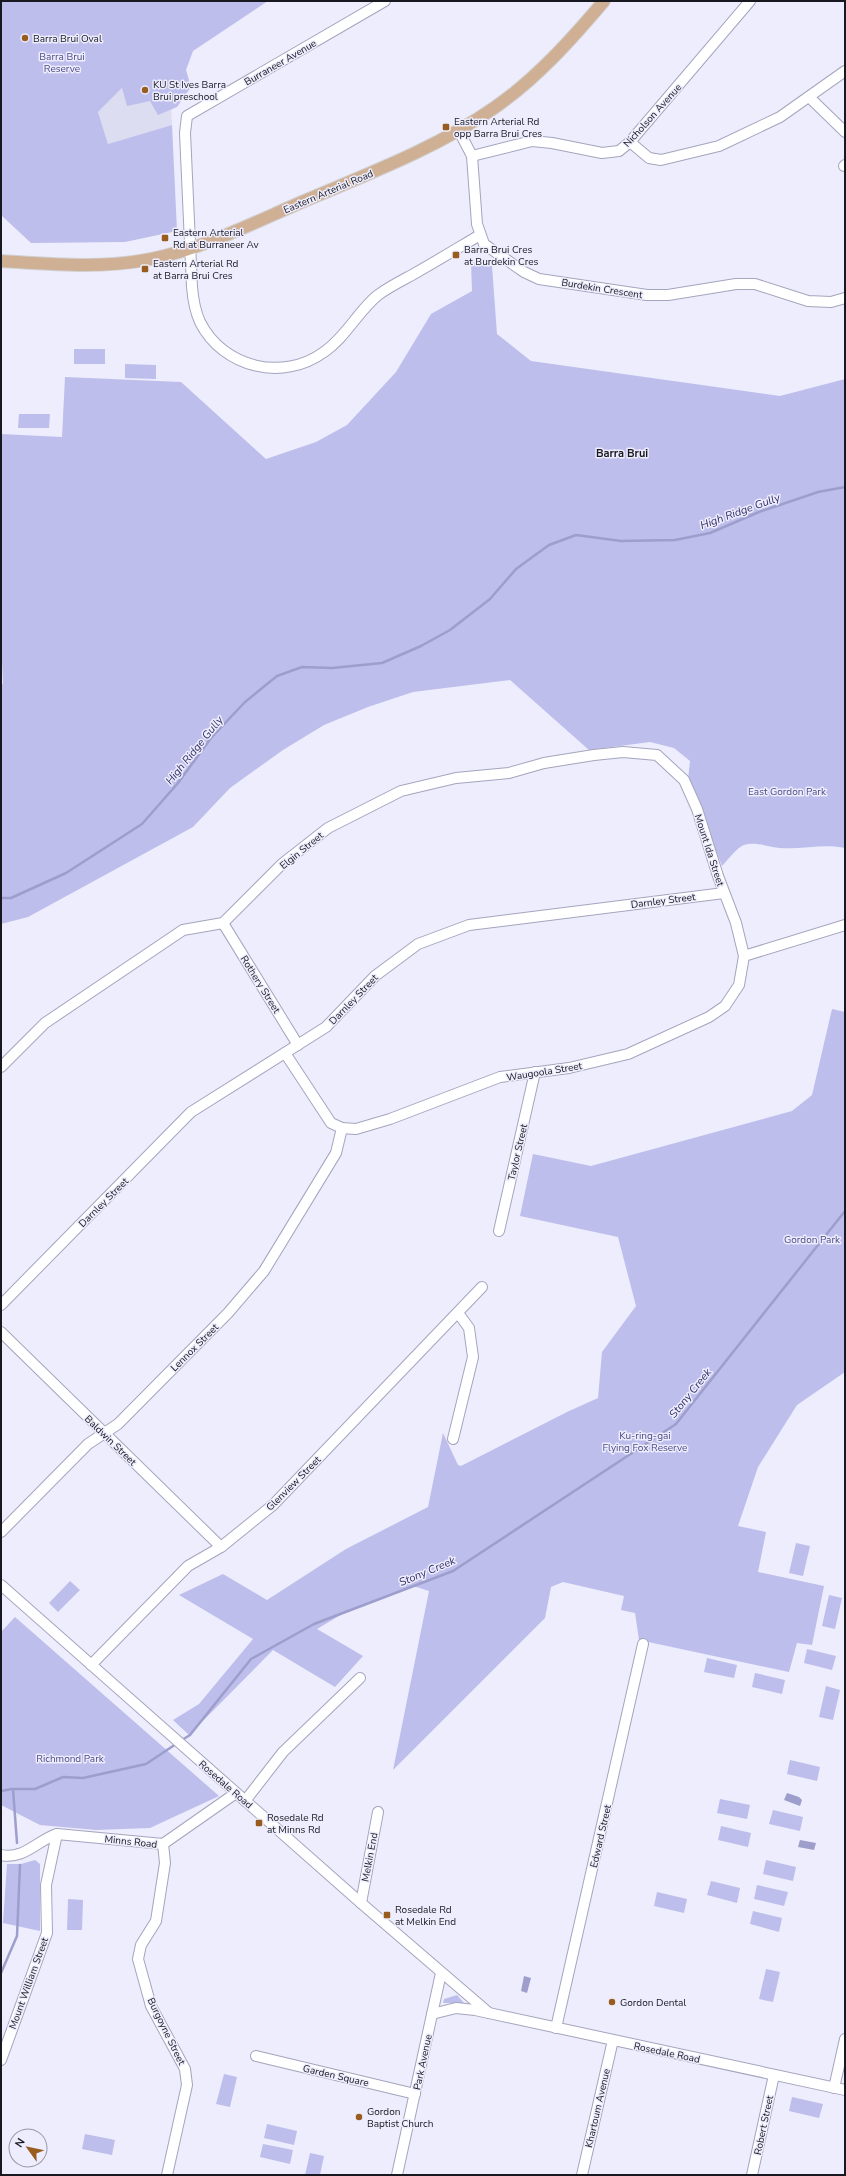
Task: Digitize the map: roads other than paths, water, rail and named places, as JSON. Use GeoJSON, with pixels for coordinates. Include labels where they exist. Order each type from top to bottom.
{"type":"FeatureCollection","features":[{"type":"Feature","properties":{"kind":"main road","name":"Eastern Arterial Road"},"geometry":{"type":"LineString","coordinates":[[1,262],[93,265],[151,259],[190,248],[389,165],[459,131],[496,107],[552,60],[604,1]]}},
{"type":"Feature","properties":{"kind":"street","name":"Burraneer Avenue"},"geometry":{"type":"LineString","coordinates":[[385,1],[188,116],[185,133],[194,308],[208,335],[227,354],[238,360],[259,367],[284,368],[299,365],[324,352],[334,344],[378,296],[480,235]]}},
{"type":"Feature","properties":{"kind":"street","name":"Nicholson Avenue"},"geometry":{"type":"LineString","coordinates":[[472,156],[532,142],[552,143],[602,153],[619,151],[630,142],[750,1]]}},
{"type":"Feature","properties":{"kind":"street"},"geometry":{"type":"LineString","coordinates":[[630,142],[649,158],[661,160],[719,146],[780,117],[845,71]]}},
{"type":"Feature","properties":{"kind":"street"},"geometry":{"type":"LineString","coordinates":[[809,97],[845,132]]}},
{"type":"Feature","properties":{"kind":"street","name":"Burdekin Crescent"},"geometry":{"type":"LineString","coordinates":[[459,131],[472,156],[477,224],[484,244],[489,249],[524,272],[539,279],[647,295],[668,295],[736,284],[755,284],[808,301],[831,302],[845,298]]}},
{"type":"Feature","properties":{"kind":"street","name":"Elgin Street"},"geometry":{"type":"LineString","coordinates":[[223,923],[282,864],[328,828],[401,791],[456,778],[509,773],[544,763],[594,755],[623,752],[657,755]]}},
{"type":"Feature","properties":{"kind":"street","name":"Mount Ida Street"},"geometry":{"type":"LineString","coordinates":[[657,755],[684,780],[697,809],[724,893],[736,923],[744,956]]}},
{"type":"Feature","properties":{"kind":"street","name":"Darnley Street"},"geometry":{"type":"LineString","coordinates":[[1,1305],[191,1112],[326,1027],[375,976],[418,944],[469,925],[724,893]]}},
{"type":"Feature","properties":{"kind":"street"},"geometry":{"type":"LineString","coordinates":[[1,1068],[45,1023],[183,930],[223,923]]}},
{"type":"Feature","properties":{"kind":"street","name":"Rothery Street"},"geometry":{"type":"LineString","coordinates":[[223,923],[298,1045]]}},
{"type":"Feature","properties":{"kind":"street"},"geometry":{"type":"LineString","coordinates":[[744,956],[845,925]]}},
{"type":"Feature","properties":{"kind":"street","name":"Waugoola Street"},"geometry":{"type":"LineString","coordinates":[[342,1128],[356,1129],[390,1119],[500,1077],[569,1068],[628,1054],[709,1017],[725,1006],[739,985],[744,956]]}},
{"type":"Feature","properties":{"kind":"street"},"geometry":{"type":"LineString","coordinates":[[285,1053],[331,1123],[342,1128]]}},
{"type":"Feature","properties":{"kind":"street","name":"Taylor Street"},"geometry":{"type":"LineString","coordinates":[[499,1231],[535,1072]]}},
{"type":"Feature","properties":{"kind":"street","name":"Lennox Street"},"geometry":{"type":"LineString","coordinates":[[1,1532],[88,1444],[118,1424],[217,1324],[264,1271],[336,1153],[342,1128]]}},
{"type":"Feature","properties":{"kind":"street","name":"Glenview Street"},"geometry":{"type":"LineString","coordinates":[[92,1665],[188,1566],[221,1547],[273,1505],[482,1287]]}},
{"type":"Feature","properties":{"kind":"street"},"geometry":{"type":"LineString","coordinates":[[453,1439],[473,1357],[469,1328],[458,1313]]}},
{"type":"Feature","properties":{"kind":"street","name":"Baldwin Street"},"geometry":{"type":"LineString","coordinates":[[1,1332],[221,1547]]}},
{"type":"Feature","properties":{"kind":"street","name":"Rosedale Road"},"geometry":{"type":"LineString","coordinates":[[1,1585],[236,1794],[441,1973],[490,2013]]}},
{"type":"Feature","properties":{"kind":"street","name":"Edward Street"},"geometry":{"type":"LineString","coordinates":[[556,2028],[643,1644]]}},
{"type":"Feature","properties":{"kind":"street"},"geometry":{"type":"LineString","coordinates":[[245,1801],[283,1752],[360,1678]]}},
{"type":"Feature","properties":{"kind":"street","name":"Minns Road"},"geometry":{"type":"LineString","coordinates":[[57,1834],[163,1844],[236,1794]]}},
{"type":"Feature","properties":{"kind":"street","name":"Melkin End"},"geometry":{"type":"LineString","coordinates":[[361,1903],[378,1812]]}},
{"type":"Feature","properties":{"kind":"street"},"geometry":{"type":"LineString","coordinates":[[1,1855],[7,1857],[27,1852],[47,1837],[57,1834]]}},
{"type":"Feature","properties":{"kind":"street","name":"Mount William Street"},"geometry":{"type":"LineString","coordinates":[[1,2060],[46,1933],[46,1885],[57,1834]]}},
{"type":"Feature","properties":{"kind":"street","name":"Burgoyne Street"},"geometry":{"type":"LineString","coordinates":[[163,1844],[165,1863],[156,1921],[141,1945],[138,1959],[152,2006],[185,2069],[187,2085],[167,2175]]}},
{"type":"Feature","properties":{"kind":"street","name":"Park Avenue"},"geometry":{"type":"LineString","coordinates":[[397,2175],[441,1973]]}},
{"type":"Feature","properties":{"kind":"street","name":"Rosedale Road"},"geometry":{"type":"LineString","coordinates":[[432,2014],[456,2008],[490,2013],[845,2090]]}},
{"type":"Feature","properties":{"kind":"street"},"geometry":{"type":"LineString","coordinates":[[834,2088],[845,2039]]}},
{"type":"Feature","properties":{"kind":"street","name":"Khartoum Avenue"},"geometry":{"type":"LineString","coordinates":[[582,2175],[613,2040]]}},
{"type":"Feature","properties":{"kind":"street","name":"Garden Square"},"geometry":{"type":"LineString","coordinates":[[256,2056],[415,2094]]}},
{"type":"Feature","properties":{"kind":"street","name":"Robert Street"},"geometry":{"type":"LineString","coordinates":[[752,2175],[774,2075]]}},
{"type":"Feature","properties":{"kind":"waterway","name":"High Ridge Gully"},"geometry":{"type":"LineString","coordinates":[[1,898],[11,898],[66,873],[142,824],[178,783],[211,738],[245,702],[277,676],[302,667],[332,668],[382,663],[421,646],[450,630],[490,599],[516,569],[549,545],[576,535],[621,541],[675,540],[710,533],[759,512],[818,492],[845,487]]}},
{"type":"Feature","properties":{"kind":"waterway","name":"Stony Creek"},"geometry":{"type":"LineString","coordinates":[[182,1740],[190,1735],[251,1659],[314,1624],[453,1571],[676,1424],[845,1211]]}},
{"type":"Feature","properties":{"kind":"waterway","name":"Stony Creek"},"geometry":{"type":"LineString","coordinates":[[17,1843],[13,1789],[35,1789],[63,1777],[83,1778],[146,1764],[176,1744]]}},
{"type":"Feature","properties":{"kind":"waterway"},"geometry":{"type":"LineString","coordinates":[[1,1791],[12,1789]]}},
{"type":"Feature","properties":{"kind":"waterway","name":"Stony Creek"},"geometry":{"type":"LineString","coordinates":[[1,1973],[17,1936],[20,1865]]}},
{"type":"Feature","properties":{"kind":"place","name":"Barra Brui Oval"},"geometry":{"type":"Point","coordinates":[25,38]}},
{"type":"Feature","properties":{"kind":"place","name":"KU St Ives Barra Brui preschool"},"geometry":{"type":"Point","coordinates":[145,90]}},
{"type":"Feature","properties":{"kind":"place","name":"Eastern Arterial Rd opp Barra Brui Cres"},"geometry":{"type":"Point","coordinates":[446,127]}},
{"type":"Feature","properties":{"kind":"place","name":"Eastern Arterial Rd at Burraneer Av"},"geometry":{"type":"Point","coordinates":[165,238]}},
{"type":"Feature","properties":{"kind":"place","name":"Barra Brui Cres at Burdekin Cres"},"geometry":{"type":"Point","coordinates":[456,255]}},
{"type":"Feature","properties":{"kind":"place","name":"Eastern Arterial Rd at Barra Brui Cres"},"geometry":{"type":"Point","coordinates":[145,269]}},
{"type":"Feature","properties":{"kind":"place","name":"Rosedale Rd at Minns Rd"},"geometry":{"type":"Point","coordinates":[259,1823]}},
{"type":"Feature","properties":{"kind":"place","name":"Rosedale Rd at Melkin End"},"geometry":{"type":"Point","coordinates":[387,1915]}},
{"type":"Feature","properties":{"kind":"place","name":"Gordon Dental"},"geometry":{"type":"Point","coordinates":[612,2002]}},
{"type":"Feature","properties":{"kind":"place","name":"Gordon Baptist Church"},"geometry":{"type":"Point","coordinates":[359,2117]}},
{"type":"Feature","properties":{"kind":"district","name":"Barra Brui"},"geometry":{"type":"Point","coordinates":[622,453]}},
{"type":"Feature","properties":{"kind":"park label","name":"Barra Brui Reserve"},"geometry":{"type":"Point","coordinates":[62,62]}},
{"type":"Feature","properties":{"kind":"park label","name":"East Gordon Park"},"geometry":{"type":"Point","coordinates":[787,791]}},
{"type":"Feature","properties":{"kind":"park label","name":"Gordon Park"},"geometry":{"type":"Point","coordinates":[812,1239]}},
{"type":"Feature","properties":{"kind":"park label","name":"Ku-ring-gai Flying Fox Reserve"},"geometry":{"type":"Point","coordinates":[645,1440]}},
{"type":"Feature","properties":{"kind":"park label","name":"Richmond Park"},"geometry":{"type":"Point","coordinates":[70,1758]}}]}
